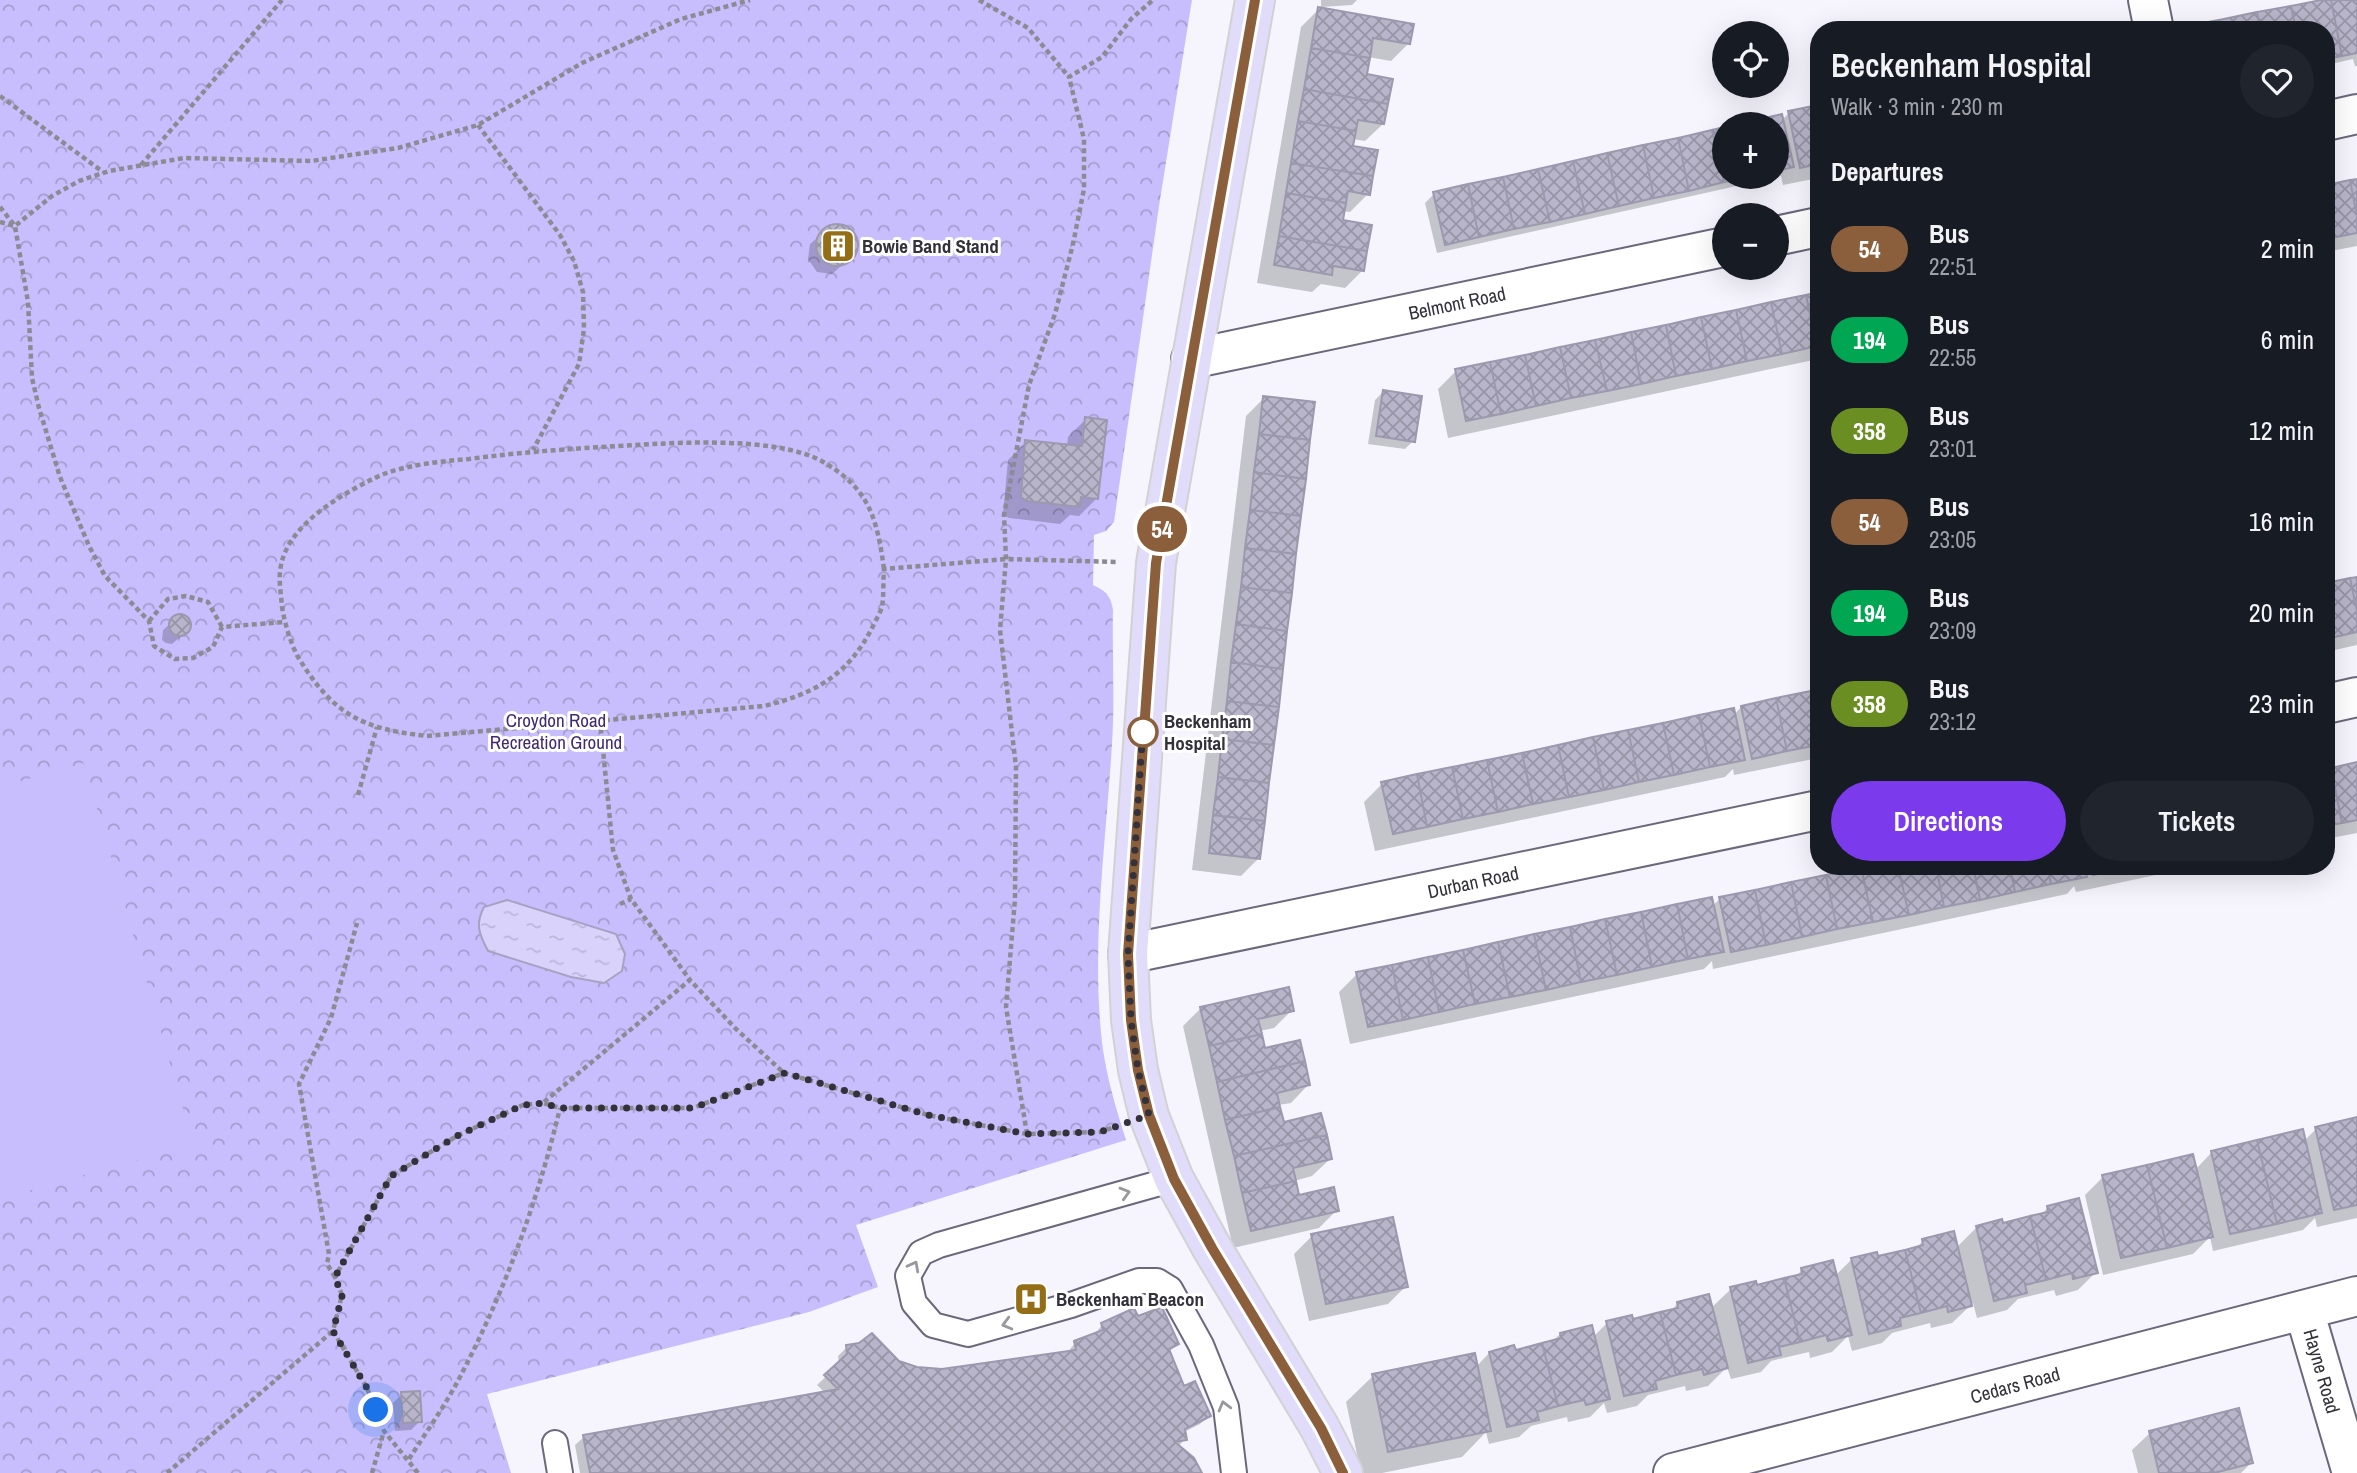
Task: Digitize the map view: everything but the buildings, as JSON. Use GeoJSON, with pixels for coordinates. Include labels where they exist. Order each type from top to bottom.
{"type":"FeatureCollection","features":[{"type":"Feature","properties":{"kind":"main road"},"geometry":{"type":"LineString","coordinates":[[1255,0],[1156,563],[1128,954],[1138,1070],[1149,1115],[1174,1179],[1212,1248],[1321,1428],[1343,1473]]}},
{"type":"Feature","properties":{"kind":"street"},"geometry":{"type":"LineString","coordinates":[[2148,0],[2152,21]]}},
{"type":"Feature","properties":{"kind":"street"},"geometry":{"type":"LineString","coordinates":[[2335,119],[2357,114]]}},
{"type":"Feature","properties":{"kind":"street"},"geometry":{"type":"LineString","coordinates":[[1789,233],[1810,229]]}},
{"type":"Feature","properties":{"kind":"street","name":"Belmont Road"},"geometry":{"type":"LineString","coordinates":[[1191,359],[1712,250]]}},
{"type":"Feature","properties":{"kind":"street"},"geometry":{"type":"LineString","coordinates":[[2335,702],[2357,697]]}},
{"type":"Feature","properties":{"kind":"street","name":"Durban Road"},"geometry":{"type":"LineString","coordinates":[[1128,954],[1810,812]]}},
{"type":"Feature","properties":{"kind":"street","name":"Cedars Road"},"geometry":{"type":"LineString","coordinates":[[1674,1473],[2357,1296]]}},
{"type":"Feature","properties":{"kind":"street","name":"Hayne Road"},"geometry":{"type":"LineString","coordinates":[[2304,1310],[2352,1473]]}},
{"type":"Feature","properties":{"kind":"lane"},"geometry":{"type":"LineString","coordinates":[[1174,1179],[939,1245],[921,1253],[908,1276],[914,1303],[933,1325],[968,1334],[1071,1305],[1139,1281],[1157,1281],[1170,1289],[1202,1345],[1226,1407],[1234,1473]]}},
{"type":"Feature","properties":{"kind":"lane"},"geometry":{"type":"LineString","coordinates":[[555,1443],[560,1473]]}},
{"type":"Feature","properties":{"kind":"path"},"geometry":{"type":"LineString","coordinates":[[140,166],[282,0]]}},
{"type":"Feature","properties":{"kind":"path"},"geometry":{"type":"LineString","coordinates":[[15,226],[61,191],[79,181],[103,173],[184,158],[311,161],[398,148],[478,125],[582,63],[681,19],[750,0]]}},
{"type":"Feature","properties":{"kind":"path"},"geometry":{"type":"LineString","coordinates":[[979,0],[1028,28],[1069,77],[1084,139],[1084,189],[1055,314],[1029,385],[1004,515],[1006,559],[1000,630],[1016,767],[1015,899],[1006,1007],[1027,1134]]}},
{"type":"Feature","properties":{"kind":"path"},"geometry":{"type":"LineString","coordinates":[[1069,77],[1102,57],[1132,19],[1153,0]]}},
{"type":"Feature","properties":{"kind":"path"},"geometry":{"type":"LineString","coordinates":[[0,96],[103,173]]}},
{"type":"Feature","properties":{"kind":"path"},"geometry":{"type":"LineString","coordinates":[[478,125],[561,235],[574,261],[583,292],[584,330],[579,364],[533,451]]}},
{"type":"Feature","properties":{"kind":"path"},"geometry":{"type":"LineString","coordinates":[[0,207],[15,226],[28,302],[32,377],[39,408],[60,477],[89,546],[105,576],[149,621],[154,646],[175,659],[193,658],[213,647],[222,627]]}},
{"type":"Feature","properties":{"kind":"path"},"geometry":{"type":"LineString","coordinates":[[0,222],[15,226]]}},
{"type":"Feature","properties":{"kind":"path"},"geometry":{"type":"LineString","coordinates":[[671,443],[771,446],[798,450],[824,462],[847,478],[862,494],[878,533],[884,569],[882,607],[866,639],[847,664],[823,684],[796,698],[764,706],[427,736],[395,732],[363,723],[338,707],[315,684],[295,652],[284,622],[280,587],[281,564],[289,546],[304,526],[329,503],[377,476],[399,469],[533,451],[671,443]]}},
{"type":"Feature","properties":{"kind":"path"},"geometry":{"type":"LineString","coordinates":[[884,569],[1006,559],[1156,563]]}},
{"type":"Feature","properties":{"kind":"path"},"geometry":{"type":"LineString","coordinates":[[149,621],[168,599],[186,596],[208,603],[222,627]]}},
{"type":"Feature","properties":{"kind":"path"},"geometry":{"type":"LineString","coordinates":[[222,627],[284,622]]}},
{"type":"Feature","properties":{"kind":"path"},"geometry":{"type":"LineString","coordinates":[[600,720],[613,849],[631,900],[690,980],[736,1029],[785,1073],[928,1115],[1027,1134],[1100,1132],[1149,1115]]}},
{"type":"Feature","properties":{"kind":"path"},"geometry":{"type":"LineString","coordinates":[[358,795],[377,727]]}},
{"type":"Feature","properties":{"kind":"path"},"geometry":{"type":"LineString","coordinates":[[620,904],[631,900]]}},
{"type":"Feature","properties":{"kind":"path"},"geometry":{"type":"LineString","coordinates":[[167,1473],[333,1331],[342,1296],[327,1264],[329,1254],[299,1084],[331,1018],[357,923]]}},
{"type":"Feature","properties":{"kind":"path"},"geometry":{"type":"LineString","coordinates":[[543,1103],[690,980]]}},
{"type":"Feature","properties":{"kind":"path"},"geometry":{"type":"LineString","coordinates":[[335,1277],[391,1176],[457,1136],[523,1105],[543,1103],[559,1108],[693,1108],[785,1073]]}},
{"type":"Feature","properties":{"kind":"path"},"geometry":{"type":"LineString","coordinates":[[410,1459],[462,1374],[505,1281],[530,1218],[559,1108]]}},
{"type":"Feature","properties":{"kind":"path"},"geometry":{"type":"LineString","coordinates":[[333,1331],[367,1388],[384,1431],[410,1459],[418,1473]]}},
{"type":"Feature","properties":{"kind":"path"},"geometry":{"type":"LineString","coordinates":[[372,1473],[384,1431]]}},
{"type":"Feature","properties":{"kind":"green space","name":"Croydon Road Recreation Ground"},"geometry":{"type":"Polygon","coordinates":[[[0,0],[1192,0],[1159,206],[1114,522],[1106,531],[1094,535],[1093,585],[1107,594],[1113,610],[1113,727],[1099,930],[1099,1005],[1106,1067],[1126,1140],[856,1225],[878,1287],[809,1312],[487,1394],[511,1473],[0,1473],[0,0]]]}},
{"type":"Feature","properties":{"kind":"green space"},"geometry":{"type":"Polygon","coordinates":[[[84,763],[193,1144],[0,1199],[0,787],[84,763]]]}},
{"type":"Feature","properties":{"kind":"water"},"geometry":{"type":"Polygon","coordinates":[[[507,900],[616,934],[625,954],[622,971],[604,983],[571,977],[488,951],[479,929],[481,913],[484,907],[507,900]]]}},
{"type":"Feature","properties":{"kind":"bus line","name":"54"},"geometry":{"type":"LineString","coordinates":[[1255,0],[1156,563],[1128,954],[1131,1020],[1138,1070],[1149,1115],[1174,1179],[1212,1248],[1321,1428],[1343,1473]]}},
{"type":"Feature","properties":{"kind":"place","name":"Bowie Band Stand"},"geometry":{"type":"Point","coordinates":[838,246]}},
{"type":"Feature","properties":{"kind":"place","name":"Beckenham Hospital"},"geometry":{"type":"Point","coordinates":[1143,732]}},
{"type":"Feature","properties":{"kind":"place","name":"Beckenham Beacon"},"geometry":{"type":"Point","coordinates":[1031,1299]}},
{"type":"Feature","properties":{"kind":"route"},"geometry":{"type":"LineString","coordinates":[[376,1410],[367,1388],[333,1331],[342,1296],[335,1277],[391,1176],[457,1136],[523,1105],[543,1103],[559,1108],[693,1108],[785,1073],[928,1115],[1027,1134],[1100,1132],[1149,1115],[1138,1070],[1131,1020],[1128,954],[1143,729],[1143,732]]}}]}
